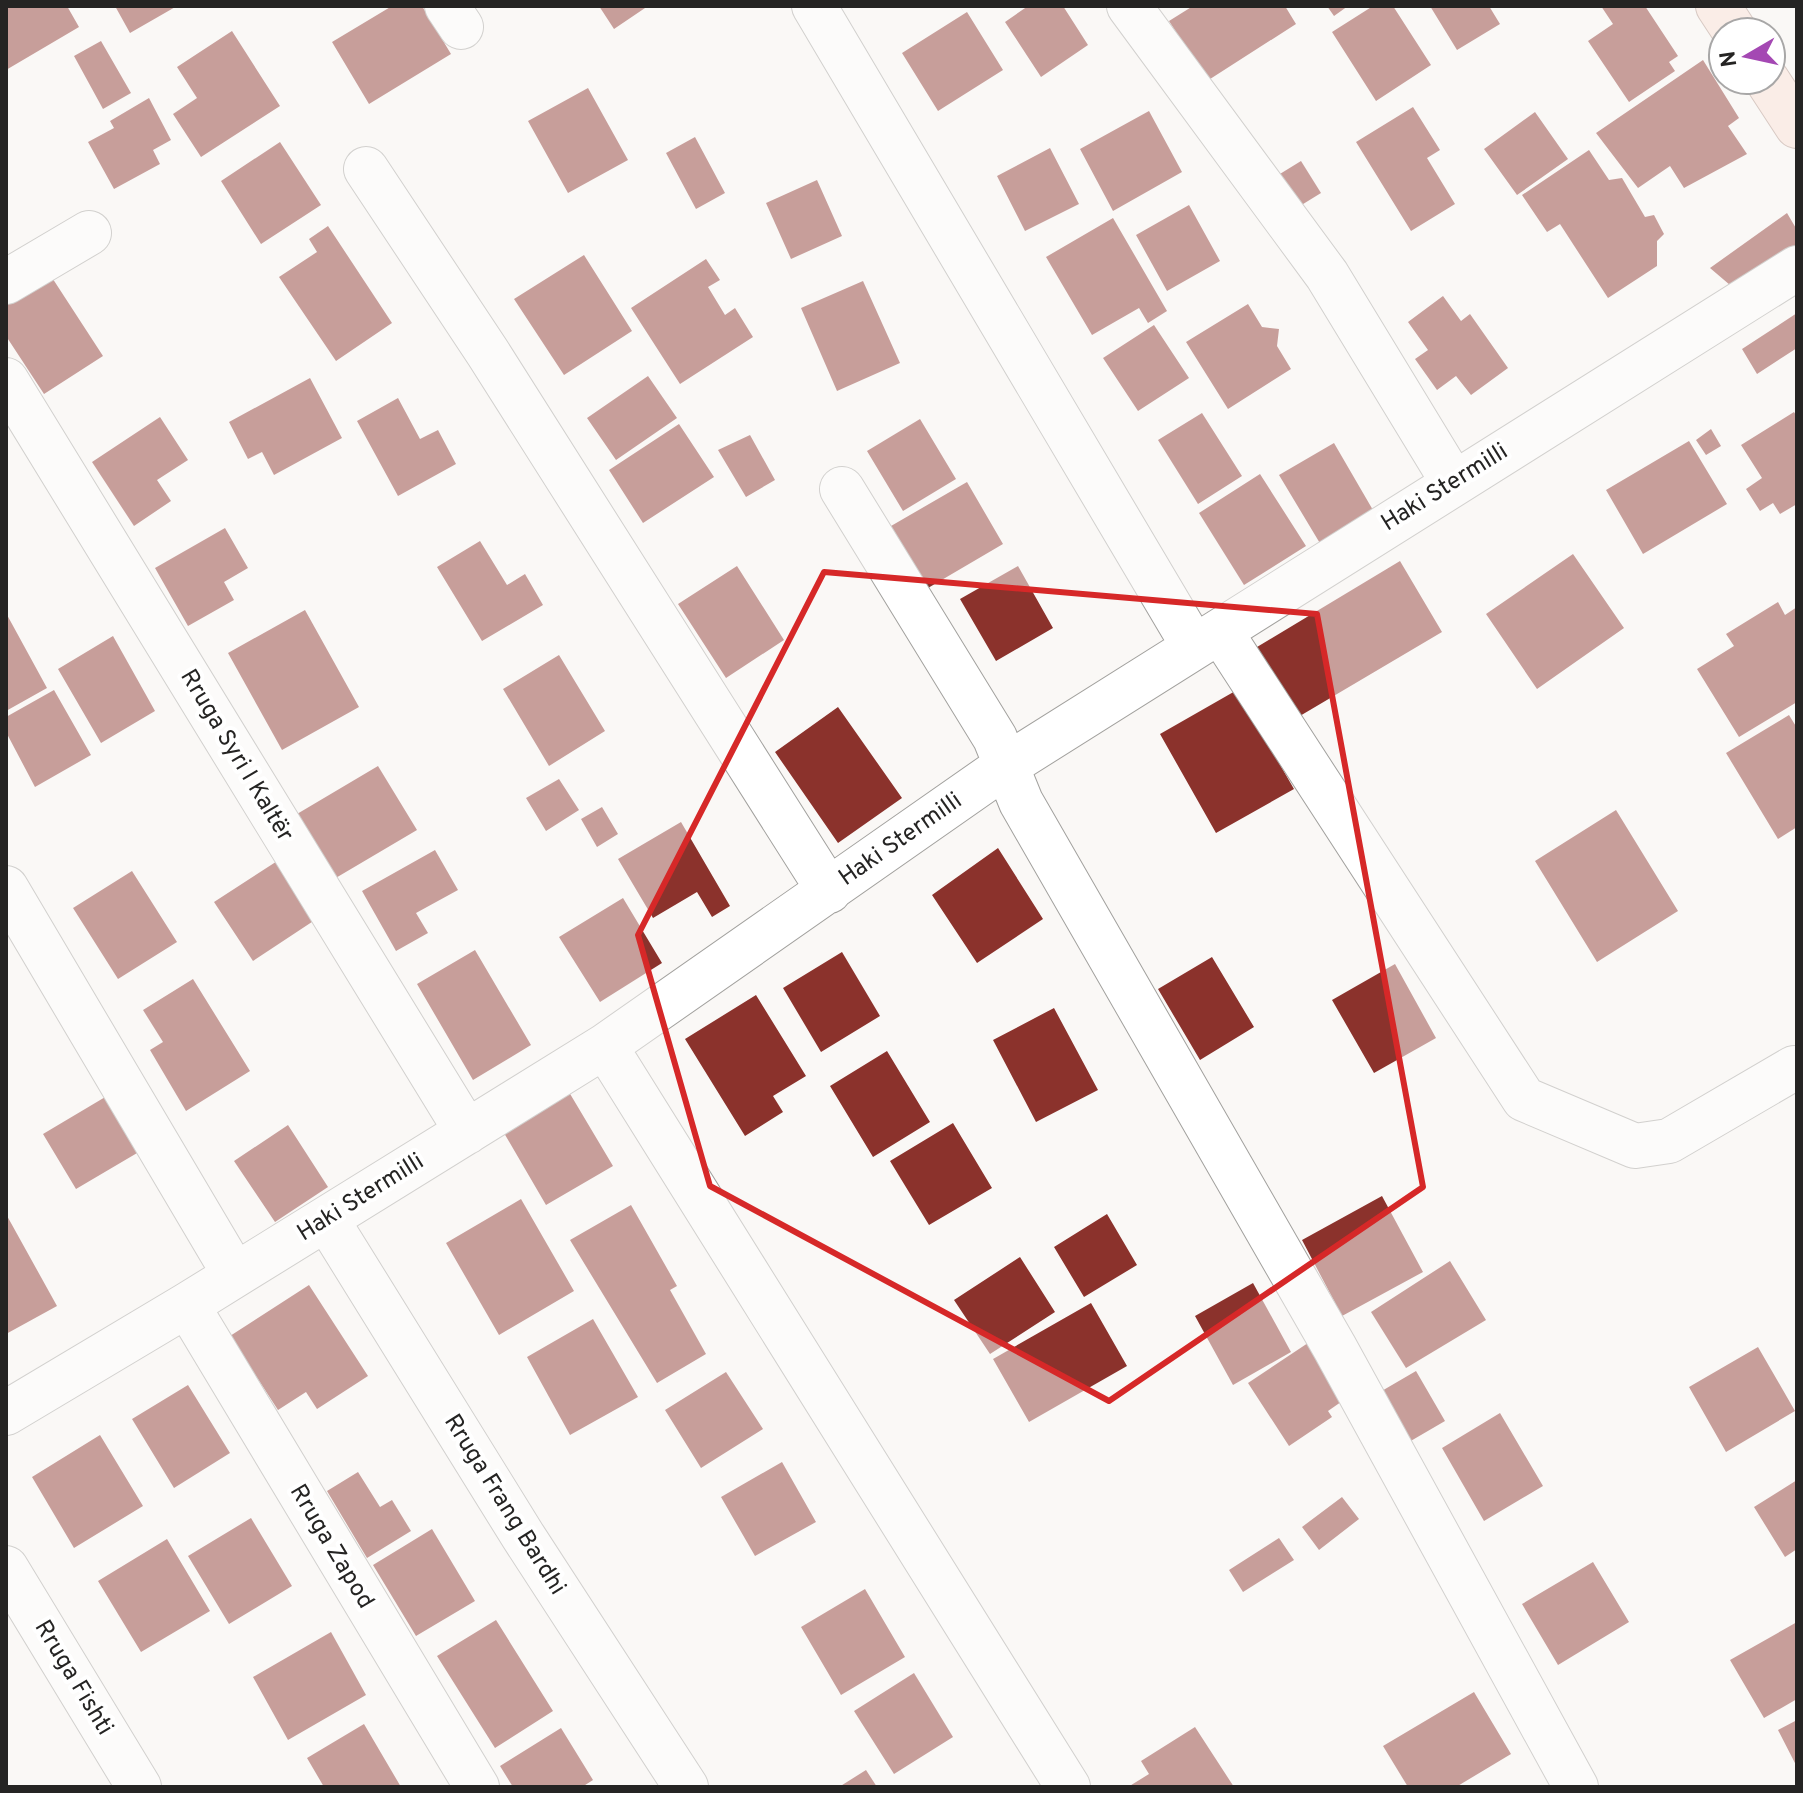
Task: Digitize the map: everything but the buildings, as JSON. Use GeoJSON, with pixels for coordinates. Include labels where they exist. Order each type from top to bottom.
{"type":"FeatureCollection","features":[{"type":"Feature","properties":{"kind":"main road"},"geometry":{"type":"LineString","coordinates":[[1777,96],[1797,126]]}},
{"type":"Feature","properties":{"kind":"street"},"geometry":{"type":"LineString","coordinates":[[814,6],[1207,639],[1524,1099],[1635,1146],[1669,1141],[1794,1068]]}},
{"type":"Feature","properties":{"kind":"street"},"geometry":{"type":"LineString","coordinates":[[1129,6],[1327,275],[1453,482]]}},
{"type":"Feature","properties":{"kind":"street"},"geometry":{"type":"LineString","coordinates":[[366,169],[497,367],[829,891]]}},
{"type":"Feature","properties":{"kind":"street"},"geometry":{"type":"LineString","coordinates":[[6,282],[89,233]]}},
{"type":"Feature","properties":{"kind":"street","name":"Haki Stermilli"},"geometry":{"type":"LineString","coordinates":[[6,1413],[327,1220],[605,1046],[1004,767],[1797,268]]}},
{"type":"Feature","properties":{"kind":"street","name":"Rruga Syri I Kaltër"},"geometry":{"type":"LineString","coordinates":[[6,380],[467,1132]]}},
{"type":"Feature","properties":{"kind":"street"},"geometry":{"type":"LineString","coordinates":[[842,489],[995,738],[1004,767],[1335,1348],[1576,1787]]}},
{"type":"Feature","properties":{"kind":"street"},"geometry":{"type":"LineString","coordinates":[[6,888],[235,1275]]}},
{"type":"Feature","properties":{"kind":"street"},"geometry":{"type":"LineString","coordinates":[[605,1046],[1068,1787]]}},
{"type":"Feature","properties":{"kind":"street","name":"Rruga Frang Bardhi"},"geometry":{"type":"LineString","coordinates":[[327,1220],[523,1536],[686,1787]]}},
{"type":"Feature","properties":{"kind":"street","name":"Rruga Zapod"},"geometry":{"type":"LineString","coordinates":[[187,1305],[477,1787]]}},
{"type":"Feature","properties":{"kind":"street","name":"Rruga Fishti"},"geometry":{"type":"LineString","coordinates":[[6,1568],[139,1787]]}},
{"type":"Feature","properties":{"kind":"highlighted area"},"geometry":{"type":"Polygon","coordinates":[[[824,572],[1317,614],[1423,1187],[1109,1401],[710,1186],[638,935],[824,572]]]}}]}
